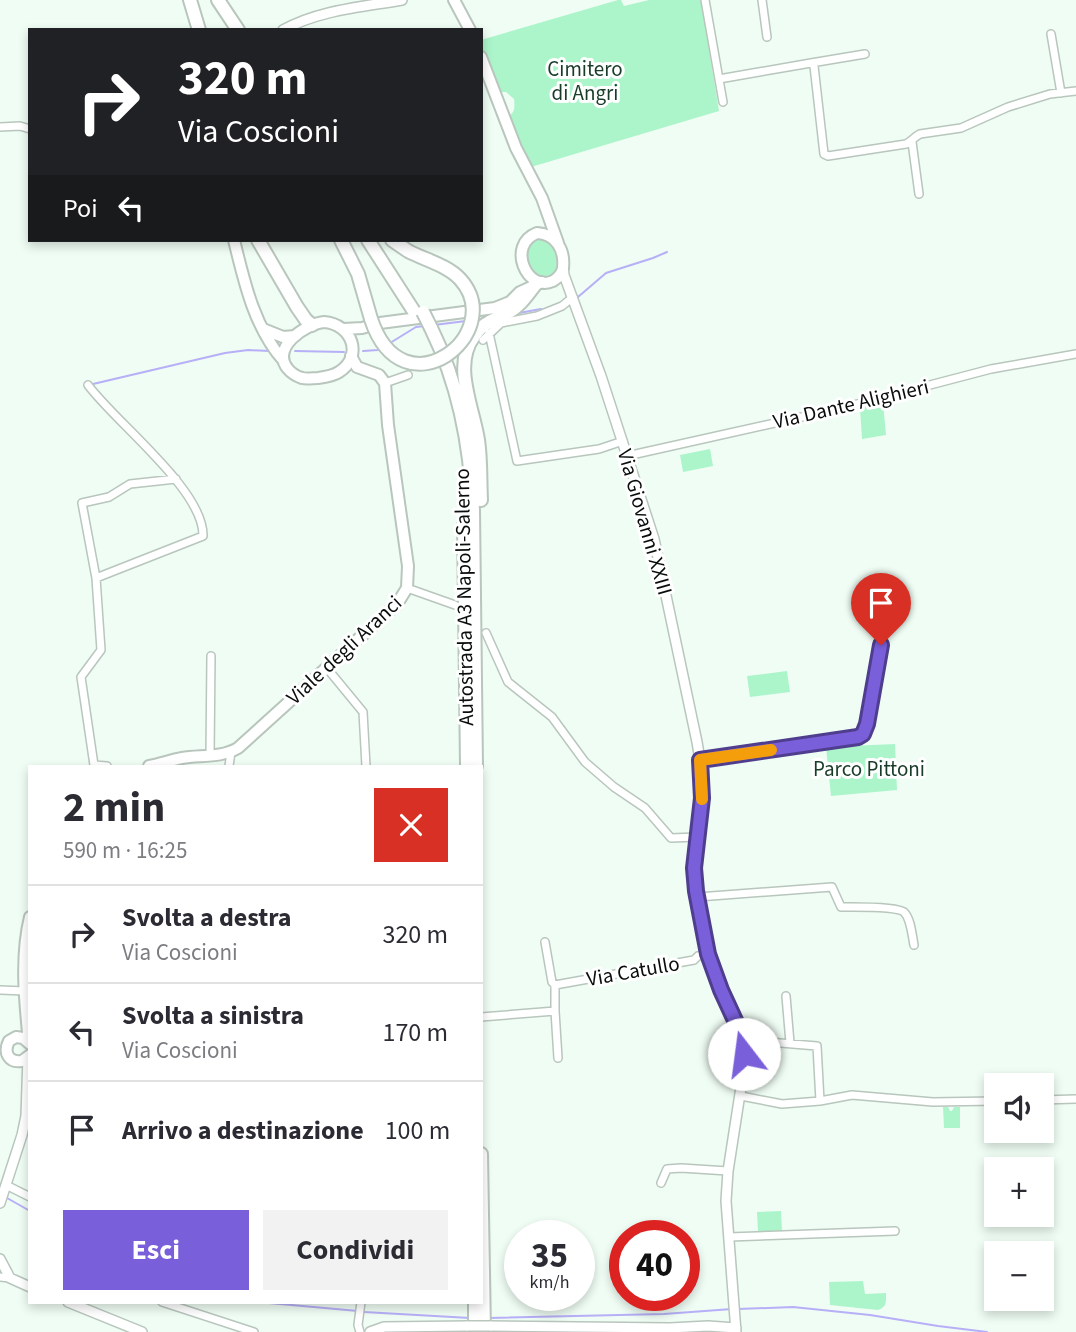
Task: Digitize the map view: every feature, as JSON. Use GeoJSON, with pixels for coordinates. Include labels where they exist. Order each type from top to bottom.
{"type":"FeatureCollection","features":[{"type":"Feature","properties":{"kind":"highway"},"geometry":{"type":"LineString","coordinates":[[190,0],[198,28]]}},
{"type":"Feature","properties":{"kind":"highway"},"geometry":{"type":"LineString","coordinates":[[208,0],[227,28]]}},
{"type":"Feature","properties":{"kind":"highway"},"geometry":{"type":"LineString","coordinates":[[218,0],[237,28]]}},
{"type":"Feature","properties":{"kind":"highway"},"geometry":{"type":"LineString","coordinates":[[259,242],[297,307],[312,325]]}},
{"type":"Feature","properties":{"kind":"highway"},"geometry":{"type":"LineString","coordinates":[[342,242],[358,274],[367,323],[397,357],[409,362],[430,363],[449,354],[465,337],[471,318],[470,299],[461,280],[446,268],[395,242]]}},
{"type":"Feature","properties":{"kind":"highway"},"geometry":{"type":"LineString","coordinates":[[364,242],[393,276]]}},
{"type":"Feature","properties":{"kind":"highway","name":"Autostrada A3 Napoli-Salerno"},"geometry":{"type":"LineString","coordinates":[[369,242],[419,312]]}},
{"type":"Feature","properties":{"kind":"highway","name":"Autostrada A3 Napoli-Salerno"},"geometry":{"type":"LineString","coordinates":[[379,242],[446,363],[457,397],[469,455],[480,636],[476,765]]}},
{"type":"Feature","properties":{"kind":"highway"},"geometry":{"type":"LineString","coordinates":[[480,636],[480,470],[464,354],[480,327],[519,305],[542,283]]}},
{"type":"Feature","properties":{"kind":"highway","name":"Autostrada A3 Napoli-Salerno"},"geometry":{"type":"LineString","coordinates":[[427,328],[443,377],[462,470],[467,765]]}},
{"type":"Feature","properties":{"kind":"highway"},"geometry":{"type":"LineString","coordinates":[[483,1212],[487,1329]]}},
{"type":"Feature","properties":{"kind":"highway"},"geometry":{"type":"LineString","coordinates":[[471,1329],[475,1304]]}},
{"type":"Feature","properties":{"kind":"main road"},"geometry":{"type":"LineString","coordinates":[[454,0],[469,28]]}},
{"type":"Feature","properties":{"kind":"main road"},"geometry":{"type":"LineString","coordinates":[[344,329],[367,323],[495,308],[510,302],[520,292],[561,274],[563,265],[558,243],[542,198],[516,148],[483,62]]}},
{"type":"Feature","properties":{"kind":"main road"},"geometry":{"type":"LineString","coordinates":[[537,233],[545,208]]}},
{"type":"Feature","properties":{"kind":"main road"},"geometry":{"type":"LineString","coordinates":[[520,292],[525,270],[522,249],[530,236],[537,233],[550,235],[558,243]]}},
{"type":"Feature","properties":{"kind":"main road"},"geometry":{"type":"LineString","coordinates":[[234,242],[254,310],[267,340],[290,372],[302,378],[366,371]]}},
{"type":"Feature","properties":{"kind":"main road"},"geometry":{"type":"LineString","coordinates":[[525,270],[542,283]]}},
{"type":"Feature","properties":{"kind":"main road"},"geometry":{"type":"LineString","coordinates":[[283,360],[285,349],[295,336],[312,325],[330,323],[344,329],[352,343],[350,361],[339,373]]}},
{"type":"Feature","properties":{"kind":"main road"},"geometry":{"type":"LineString","coordinates":[[352,343],[367,323]]}},
{"type":"Feature","properties":{"kind":"main road"},"geometry":{"type":"LineString","coordinates":[[263,329],[283,337],[295,336]]}},
{"type":"Feature","properties":{"kind":"main road"},"geometry":{"type":"LineString","coordinates":[[351,356],[357,367],[379,375],[385,383]]}},
{"type":"Feature","properties":{"kind":"main road","name":"Viale degli Aranci"},"geometry":{"type":"LineString","coordinates":[[230,752],[238,748],[397,604],[407,588],[408,566],[388,425],[385,383]]}},
{"type":"Feature","properties":{"kind":"main road"},"geometry":{"type":"LineString","coordinates":[[153,765],[230,752]]}},
{"type":"Feature","properties":{"kind":"main road"},"geometry":{"type":"LineString","coordinates":[[28,931],[24,958],[28,1034]]}},
{"type":"Feature","properties":{"kind":"main road"},"geometry":{"type":"LineString","coordinates":[[8,1049],[21,1029],[25,1009]]}},
{"type":"Feature","properties":{"kind":"main road"},"geometry":{"type":"LineString","coordinates":[[8,1049],[23,1038],[28,1042]]}},
{"type":"Feature","properties":{"kind":"main road"},"geometry":{"type":"LineString","coordinates":[[8,1049],[22,1061],[28,1057]]}},
{"type":"Feature","properties":{"kind":"street"},"geometry":{"type":"LineString","coordinates":[[287,28],[318,15],[402,0]]}},
{"type":"Feature","properties":{"kind":"street"},"geometry":{"type":"LineString","coordinates":[[705,0],[723,102]]}},
{"type":"Feature","properties":{"kind":"street"},"geometry":{"type":"LineString","coordinates":[[762,0],[767,37]]}},
{"type":"Feature","properties":{"kind":"street"},"geometry":{"type":"LineString","coordinates":[[1051,34],[1061,93]]}},
{"type":"Feature","properties":{"kind":"street"},"geometry":{"type":"LineString","coordinates":[[719,79],[865,54]]}},
{"type":"Feature","properties":{"kind":"street"},"geometry":{"type":"LineString","coordinates":[[811,64],[814,66],[824,154],[828,156],[912,142]]}},
{"type":"Feature","properties":{"kind":"street"},"geometry":{"type":"LineString","coordinates":[[919,194],[912,142],[915,136],[951,131],[1008,107],[1050,94],[1076,90]]}},
{"type":"Feature","properties":{"kind":"street"},"geometry":{"type":"LineString","coordinates":[[0,127],[28,128]]}},
{"type":"Feature","properties":{"kind":"street","name":"Via Giovanni XXIII"},"geometry":{"type":"LineString","coordinates":[[563,265],[564,275],[623,441],[654,539],[700,760],[702,798],[694,868],[708,954],[744,1040]]}},
{"type":"Feature","properties":{"kind":"street"},"geometry":{"type":"LineString","coordinates":[[483,340],[501,323],[537,316],[562,306],[571,293],[557,283],[542,283]]}},
{"type":"Feature","properties":{"kind":"street"},"geometry":{"type":"LineString","coordinates":[[489,333],[517,461],[599,449],[623,441]]}},
{"type":"Feature","properties":{"kind":"street","name":"Via Dante Alighieri"},"geometry":{"type":"LineString","coordinates":[[627,456],[866,402],[991,369],[1076,354]]}},
{"type":"Feature","properties":{"kind":"street"},"geometry":{"type":"LineString","coordinates":[[385,383],[408,375]]}},
{"type":"Feature","properties":{"kind":"street"},"geometry":{"type":"LineString","coordinates":[[88,385],[176,479],[203,527],[203,536],[96,578]]}},
{"type":"Feature","properties":{"kind":"street"},"geometry":{"type":"LineString","coordinates":[[94,765],[81,677],[101,650],[96,578],[82,503],[109,497],[130,484],[176,479]]}},
{"type":"Feature","properties":{"kind":"street"},"geometry":{"type":"LineString","coordinates":[[407,588],[455,605]]}},
{"type":"Feature","properties":{"kind":"street"},"geometry":{"type":"LineString","coordinates":[[480,636],[508,682],[552,717],[584,762],[645,808],[671,838],[697,837]]}},
{"type":"Feature","properties":{"kind":"street"},"geometry":{"type":"LineString","coordinates":[[700,760],[858,737],[863,734],[881,645]]}},
{"type":"Feature","properties":{"kind":"street"},"geometry":{"type":"LineString","coordinates":[[210,755],[211,656]]}},
{"type":"Feature","properties":{"kind":"street"},"geometry":{"type":"LineString","coordinates":[[326,667],[363,712],[366,765]]}},
{"type":"Feature","properties":{"kind":"street"},"geometry":{"type":"LineString","coordinates":[[229,765],[230,752]]}},
{"type":"Feature","properties":{"kind":"street"},"geometry":{"type":"LineString","coordinates":[[698,897],[832,887],[841,907],[895,909],[904,912],[909,920],[914,945]]}},
{"type":"Feature","properties":{"kind":"street"},"geometry":{"type":"LineString","coordinates":[[545,942],[552,982],[555,985],[558,1058]]}},
{"type":"Feature","properties":{"kind":"street","name":"Via Catullo"},"geometry":{"type":"LineString","coordinates":[[555,985],[694,960],[698,956],[708,954]]}},
{"type":"Feature","properties":{"kind":"street"},"geometry":{"type":"LineString","coordinates":[[0,990],[25,991]]}},
{"type":"Feature","properties":{"kind":"street"},"geometry":{"type":"LineString","coordinates":[[786,996],[790,1043]]}},
{"type":"Feature","properties":{"kind":"street"},"geometry":{"type":"LineString","coordinates":[[485,1017],[555,1011]]}},
{"type":"Feature","properties":{"kind":"street"},"geometry":{"type":"LineString","coordinates":[[370,1332],[384,1327],[670,1330],[708,1326],[735,1319],[726,1201],[728,1171],[741,1096],[744,1040],[817,1046],[820,1101]]}},
{"type":"Feature","properties":{"kind":"street"},"geometry":{"type":"LineString","coordinates":[[8,1049],[23,1076],[27,1098]]}},
{"type":"Feature","properties":{"kind":"street"},"geometry":{"type":"LineString","coordinates":[[28,1077],[22,1135],[3,1194],[28,1197]]}},
{"type":"Feature","properties":{"kind":"street"},"geometry":{"type":"LineString","coordinates":[[741,1096],[782,1104],[852,1095],[933,1102],[984,1101]]}},
{"type":"Feature","properties":{"kind":"street"},"geometry":{"type":"LineString","coordinates":[[1054,1100],[1076,1099]]}},
{"type":"Feature","properties":{"kind":"street"},"geometry":{"type":"LineString","coordinates":[[661,1183],[667,1169],[728,1171]]}},
{"type":"Feature","properties":{"kind":"street"},"geometry":{"type":"LineString","coordinates":[[729,1237],[895,1231]]}},
{"type":"Feature","properties":{"kind":"street"},"geometry":{"type":"LineString","coordinates":[[0,1259],[10,1278]]}},
{"type":"Feature","properties":{"kind":"street"},"geometry":{"type":"LineString","coordinates":[[0,1277],[10,1278],[28,1286]]}},
{"type":"Feature","properties":{"kind":"street"},"geometry":{"type":"LineString","coordinates":[[73,1304],[142,1332]]}},
{"type":"Feature","properties":{"kind":"street"},"geometry":{"type":"LineString","coordinates":[[168,1304],[254,1332]]}},
{"type":"Feature","properties":{"kind":"street"},"geometry":{"type":"LineString","coordinates":[[359,1326],[360,1304]]}},
{"type":"Feature","properties":{"kind":"green space","name":"Cimitero di Angri"},"geometry":{"type":"Polygon","coordinates":[[[618,0],[621,0],[624,6],[649,0],[701,0],[719,111],[531,167],[508,116],[513,112],[514,99],[506,92],[499,92],[483,52],[483,39],[618,0]]]}},
{"type":"Feature","properties":{"kind":"green space"},"geometry":{"type":"Polygon","coordinates":[[[538,238],[549,241],[557,261],[554,273],[544,278],[531,268],[528,258],[530,242],[538,238]]]}},
{"type":"Feature","properties":{"kind":"green space"},"geometry":{"type":"Polygon","coordinates":[[[883,403],[886,435],[862,439],[860,408],[883,403]]]}},
{"type":"Feature","properties":{"kind":"green space"},"geometry":{"type":"Polygon","coordinates":[[[710,449],[713,466],[683,472],[680,455],[710,449]]]}},
{"type":"Feature","properties":{"kind":"green space"},"geometry":{"type":"Polygon","coordinates":[[[787,671],[790,692],[750,697],[747,676],[787,671]]]}},
{"type":"Feature","properties":{"kind":"green space","name":"Parco Pittoni"},"geometry":{"type":"Polygon","coordinates":[[[895,744],[897,790],[831,796],[826,747],[895,744]]]}},
{"type":"Feature","properties":{"kind":"green space"},"geometry":{"type":"Polygon","coordinates":[[[943,1107],[952,1111],[954,1107],[960,1107],[960,1128],[944,1128],[943,1107]]]}},
{"type":"Feature","properties":{"kind":"green space"},"geometry":{"type":"Polygon","coordinates":[[[781,1211],[782,1231],[758,1232],[757,1212],[781,1211]]]}},
{"type":"Feature","properties":{"kind":"green space"},"geometry":{"type":"Polygon","coordinates":[[[863,1281],[865,1294],[886,1293],[883,1307],[878,1310],[830,1305],[829,1282],[863,1281]]]}},
{"type":"Feature","properties":{"kind":"waterway"},"geometry":{"type":"LineString","coordinates":[[578,297],[606,273],[667,252]]}},
{"type":"Feature","properties":{"kind":"waterway"},"geometry":{"type":"LineString","coordinates":[[519,313],[541,309]]}},
{"type":"Feature","properties":{"kind":"waterway"},"geometry":{"type":"LineString","coordinates":[[434,325],[466,321]]}},
{"type":"Feature","properties":{"kind":"waterway"},"geometry":{"type":"LineString","coordinates":[[390,343],[416,327],[425,326]]}},
{"type":"Feature","properties":{"kind":"waterway"},"geometry":{"type":"LineString","coordinates":[[363,351],[382,348]]}},
{"type":"Feature","properties":{"kind":"waterway"},"geometry":{"type":"LineString","coordinates":[[93,384],[225,353],[269,351]]}},
{"type":"Feature","properties":{"kind":"waterway"},"geometry":{"type":"LineString","coordinates":[[295,351],[344,352]]}},
{"type":"Feature","properties":{"kind":"waterway"},"geometry":{"type":"LineString","coordinates":[[7,1198],[28,1210]]}},
{"type":"Feature","properties":{"kind":"waterway"},"geometry":{"type":"LineString","coordinates":[[280,1304],[358,1311]]}},
{"type":"Feature","properties":{"kind":"waterway"},"geometry":{"type":"LineString","coordinates":[[738,1309],[793,1307],[987,1332]]}},
{"type":"Feature","properties":{"kind":"waterway"},"geometry":{"type":"LineString","coordinates":[[489,1318],[664,1314],[732,1309]]}},
{"type":"Feature","properties":{"kind":"waterway"},"geometry":{"type":"LineString","coordinates":[[364,1312],[470,1318]]}},
{"type":"Feature","properties":{"kind":"slow traffic"},"geometry":{"type":"LineString","coordinates":[[702,799],[700,760],[771,750]]}},
{"type":"Feature","properties":{"kind":"route"},"geometry":{"type":"LineString","coordinates":[[744,1054],[744,1040],[708,954],[696,891],[694,868],[702,798],[700,760],[858,737],[863,734],[881,645]]}}]}
